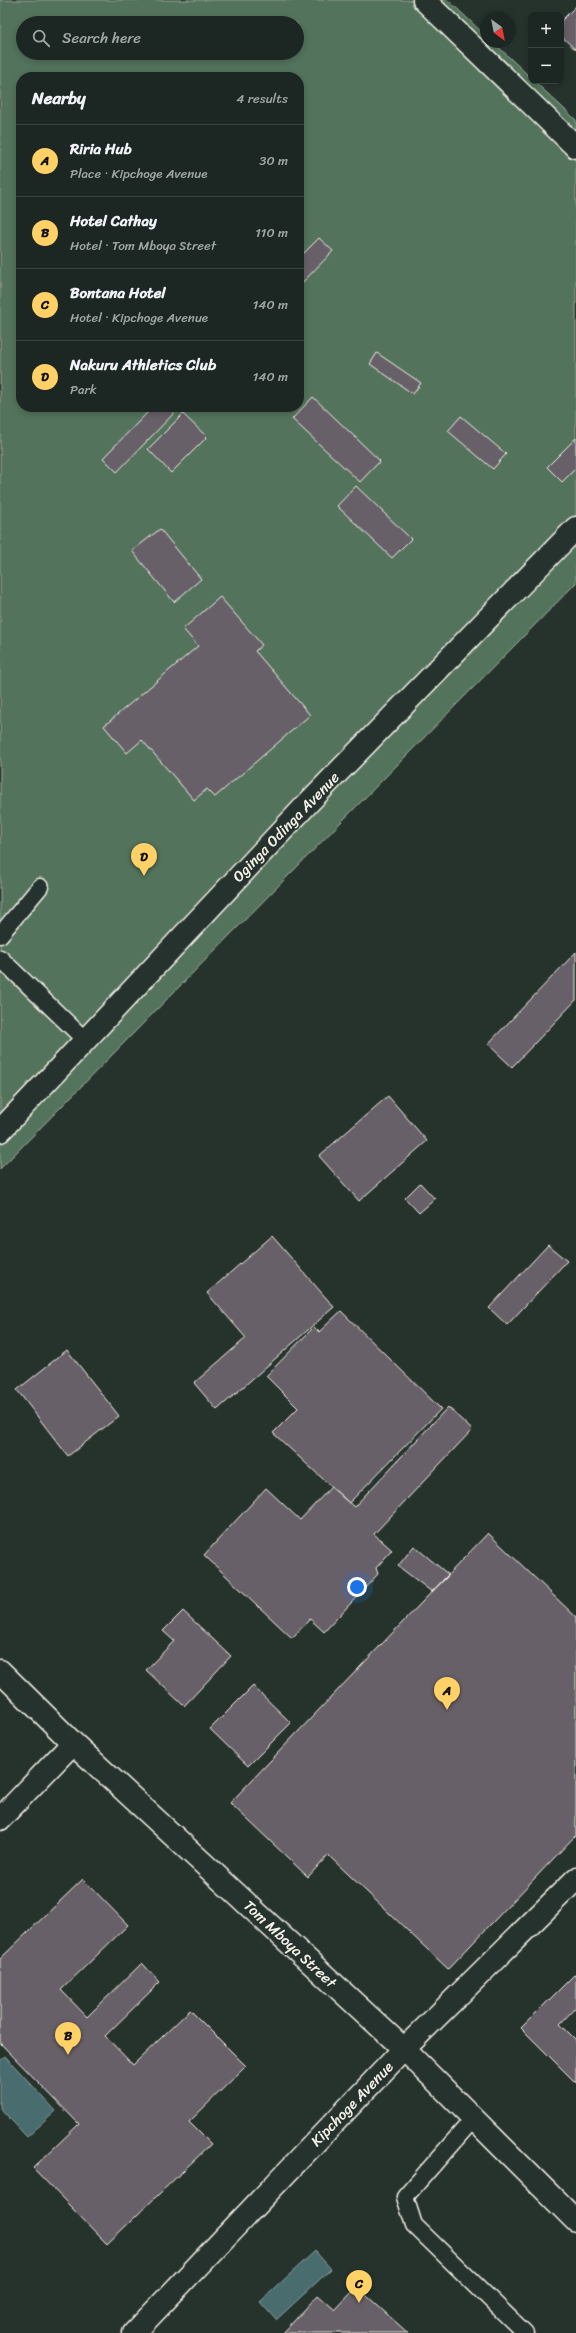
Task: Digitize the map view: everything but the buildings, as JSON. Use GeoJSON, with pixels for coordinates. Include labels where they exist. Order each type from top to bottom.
{"type":"FeatureCollection","features":[{"type":"Feature","properties":{"kind":"street"},"geometry":{"type":"LineString","coordinates":[[424,0],[576,147]]}},
{"type":"Feature","properties":{"kind":"street","name":"Oginga Odinga Avenue"},"geometry":{"type":"LineString","coordinates":[[0,1131],[310,801],[576,528]]}},
{"type":"Feature","properties":{"kind":"street","name":"Tom Mboya Street"},"geometry":{"type":"LineString","coordinates":[[0,1671],[73,1743],[404,2049],[576,2221]]}},
{"type":"Feature","properties":{"kind":"street"},"geometry":{"type":"LineString","coordinates":[[0,1819],[73,1743]]}},
{"type":"Feature","properties":{"kind":"street","name":"Kipchoge Avenue"},"geometry":{"type":"LineString","coordinates":[[134,2333],[404,2049],[576,1879]]}},
{"type":"Feature","properties":{"kind":"lane"},"geometry":{"type":"LineString","coordinates":[[0,935],[40,887]]}},
{"type":"Feature","properties":{"kind":"lane"},"geometry":{"type":"LineString","coordinates":[[0,958],[85,1040]]}},
{"type":"Feature","properties":{"kind":"lane"},"geometry":{"type":"LineString","coordinates":[[474,2118],[405,2197],[414,2225],[525,2333]]}},
{"type":"Feature","properties":{"kind":"green space"},"geometry":{"type":"Polygon","coordinates":[[[0,0],[448,0],[480,30],[480,48],[499,48],[528,75],[528,84],[537,84],[576,120],[576,583],[0,1169],[0,0]]]}},
{"type":"Feature","properties":{"kind":"water"},"geometry":{"type":"Polygon","coordinates":[[[5,2056],[56,2111],[27,2137],[0,2108],[0,2060],[5,2056]]]}},
{"type":"Feature","properties":{"kind":"water"},"geometry":{"type":"Polygon","coordinates":[[[315,2251],[331,2269],[276,2320],[260,2302],[315,2251]]]}},
{"type":"Feature","properties":{"kind":"place","name":"Nakuru Athletics Club"},"geometry":{"type":"Point","coordinates":[144,876]}},
{"type":"Feature","properties":{"kind":"place","name":"Riria Hub"},"geometry":{"type":"Point","coordinates":[447,1710]}},
{"type":"Feature","properties":{"kind":"place","name":"Hotel Cathay"},"geometry":{"type":"Point","coordinates":[68,2055]}},
{"type":"Feature","properties":{"kind":"place","name":"Bontana Hotel"},"geometry":{"type":"Point","coordinates":[359,2303]}}]}
